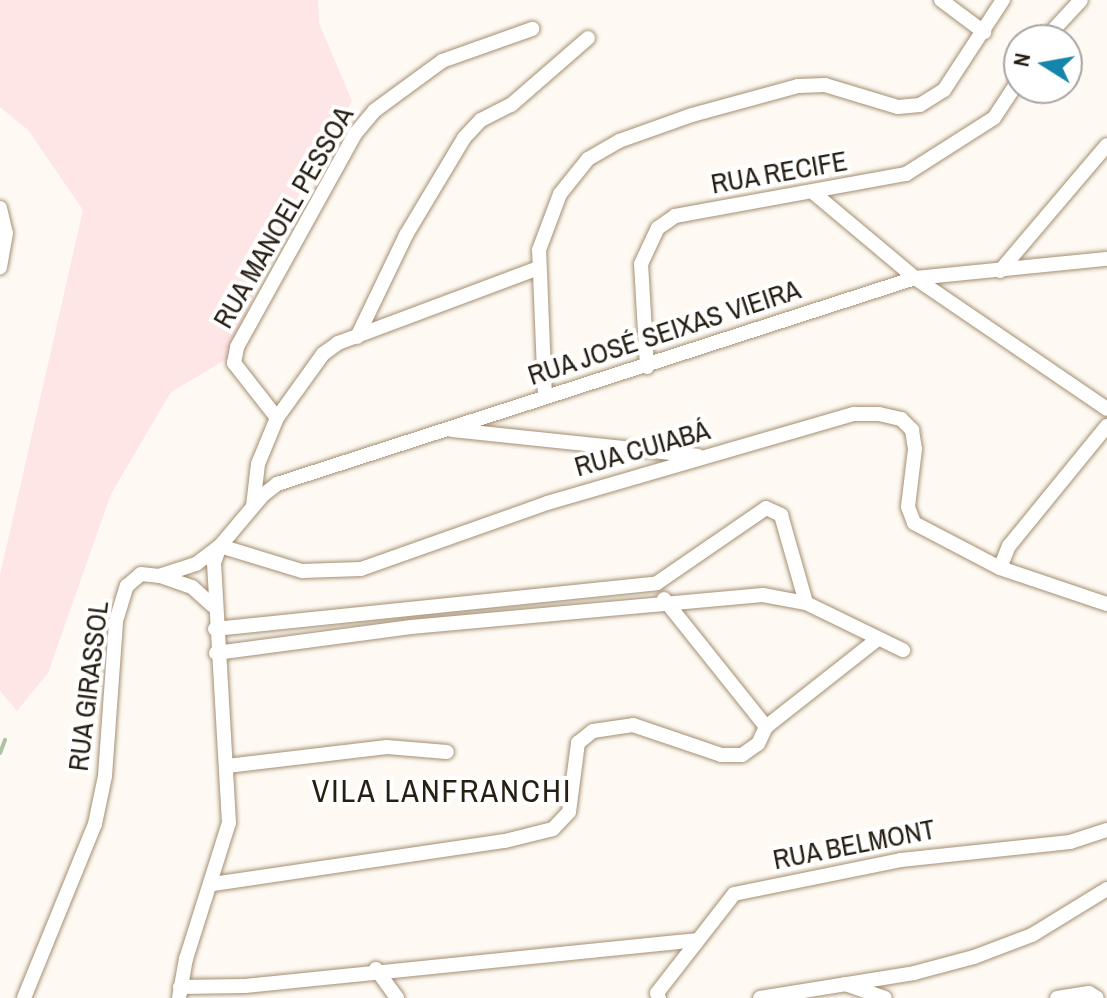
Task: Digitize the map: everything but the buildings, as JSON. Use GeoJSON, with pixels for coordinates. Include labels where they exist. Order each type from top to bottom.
{"type":"FeatureCollection","features":[{"type":"Feature","properties":{"kind":"street"},"geometry":{"type":"LineString","coordinates":[[941,0],[984,32]]}},
{"type":"Feature","properties":{"kind":"street"},"geometry":{"type":"LineString","coordinates":[[545,397],[536,269],[560,194],[582,165],[611,145],[692,115],[798,86],[825,85],[898,107],[920,105],[944,90],[1003,0]]}},
{"type":"Feature","properties":{"kind":"street"},"geometry":{"type":"LineString","coordinates":[[1059,24],[1081,0]]}},
{"type":"Feature","properties":{"kind":"street","name":"RUA MANOEL PESSOA"},"geometry":{"type":"LineString","coordinates":[[277,418],[234,363],[237,347],[355,134],[374,111],[442,61],[532,29]]}},
{"type":"Feature","properties":{"kind":"street"},"geometry":{"type":"LineString","coordinates":[[357,337],[406,235],[464,138],[481,120],[511,105],[588,38]]}},
{"type":"Feature","properties":{"kind":"street","name":"RUA RECIFE"},"geometry":{"type":"LineString","coordinates":[[647,367],[641,264],[658,228],[675,216],[815,194],[920,169],[994,118],[1003,104]]}},
{"type":"Feature","properties":{"kind":"street"},"geometry":{"type":"LineString","coordinates":[[1000,271],[1107,145]]}},
{"type":"Feature","properties":{"kind":"street"},"geometry":{"type":"LineString","coordinates":[[815,194],[915,278],[1107,409]]}},
{"type":"Feature","properties":{"kind":"street"},"geometry":{"type":"LineString","coordinates":[[0,208],[6,233],[0,267]]}},
{"type":"Feature","properties":{"kind":"street","name":"RUA JOSÉ SEIXAS VIEIRA"},"geometry":{"type":"LineString","coordinates":[[220,546],[253,506],[277,484],[545,397],[647,367],[915,278],[1107,259]]}},
{"type":"Feature","properties":{"kind":"street"},"geometry":{"type":"LineString","coordinates":[[253,506],[258,464],[277,418],[323,354],[357,337],[536,269]]}},
{"type":"Feature","properties":{"kind":"street","name":"RUA CUIABÁ"},"geometry":{"type":"LineString","coordinates":[[220,546],[302,571],[350,571],[547,503],[854,414],[901,419],[912,430],[915,449],[908,507],[914,523],[981,561],[1000,568]]}},
{"type":"Feature","properties":{"kind":"street"},"geometry":{"type":"LineString","coordinates":[[1107,426],[1009,546],[1000,568],[1107,604]]}},
{"type":"Feature","properties":{"kind":"street"},"geometry":{"type":"LineString","coordinates":[[448,429],[705,457]]}},
{"type":"Feature","properties":{"kind":"street"},"geometry":{"type":"LineString","coordinates":[[215,629],[657,583],[759,510],[781,515],[806,603]]}},
{"type":"Feature","properties":{"kind":"street"},"geometry":{"type":"LineString","coordinates":[[220,546],[212,578],[229,823],[180,992],[249,992],[376,969],[697,940]]}},
{"type":"Feature","properties":{"kind":"street","name":"RUA GIRASSOL"},"geometry":{"type":"LineString","coordinates":[[24,998],[100,803],[120,607],[133,577],[159,576],[196,564],[220,546]]}},
{"type":"Feature","properties":{"kind":"street"},"geometry":{"type":"LineString","coordinates":[[159,576],[192,587],[213,606]]}},
{"type":"Feature","properties":{"kind":"street"},"geometry":{"type":"LineString","coordinates":[[657,583],[665,604],[766,727]]}},
{"type":"Feature","properties":{"kind":"street"},"geometry":{"type":"LineString","coordinates":[[216,653],[411,627],[763,595],[806,603],[903,650]]}},
{"type":"Feature","properties":{"kind":"street"},"geometry":{"type":"LineString","coordinates":[[407,607],[411,627]]}},
{"type":"Feature","properties":{"kind":"street"},"geometry":{"type":"LineString","coordinates":[[213,884],[505,841],[553,829],[569,812],[578,743],[593,731],[633,725],[721,755],[742,755],[758,744],[766,727],[878,639]]}},
{"type":"Feature","properties":{"kind":"street"},"geometry":{"type":"LineString","coordinates":[[227,766],[387,747],[447,752]]}},
{"type":"Feature","properties":{"kind":"street","name":"RUA BELMONT"},"geometry":{"type":"LineString","coordinates":[[658,995],[734,894],[901,860],[1070,842],[1107,830]]}},
{"type":"Feature","properties":{"kind":"street"},"geometry":{"type":"LineString","coordinates":[[760,998],[841,982],[914,973],[974,957],[1032,935],[1107,889]]}},
{"type":"Feature","properties":{"kind":"street"},"geometry":{"type":"LineString","coordinates":[[376,969],[397,998]]}},
{"type":"Feature","properties":{"kind":"street"},"geometry":{"type":"LineString","coordinates":[[841,982],[885,998]]}},
{"type":"Feature","properties":{"kind":"street"},"geometry":{"type":"LineString","coordinates":[[1057,998],[1089,993],[1097,998]]}},
{"type":"Feature","properties":{"kind":"shaded area"},"geometry":{"type":"Polygon","coordinates":[[[0,0],[318,0],[319,23],[352,101],[289,213],[227,359],[171,392],[111,494],[48,673],[17,711],[0,691],[0,575],[83,210],[28,130],[0,107],[0,0]]]}},
{"type":"Feature","properties":{"kind":"waterway"},"geometry":{"type":"LineString","coordinates":[[0,753],[5,740]]}},
{"type":"Feature","properties":{"kind":"district","name":"VILA LANFRANCHI"},"geometry":{"type":"Point","coordinates":[442,791]}}]}
